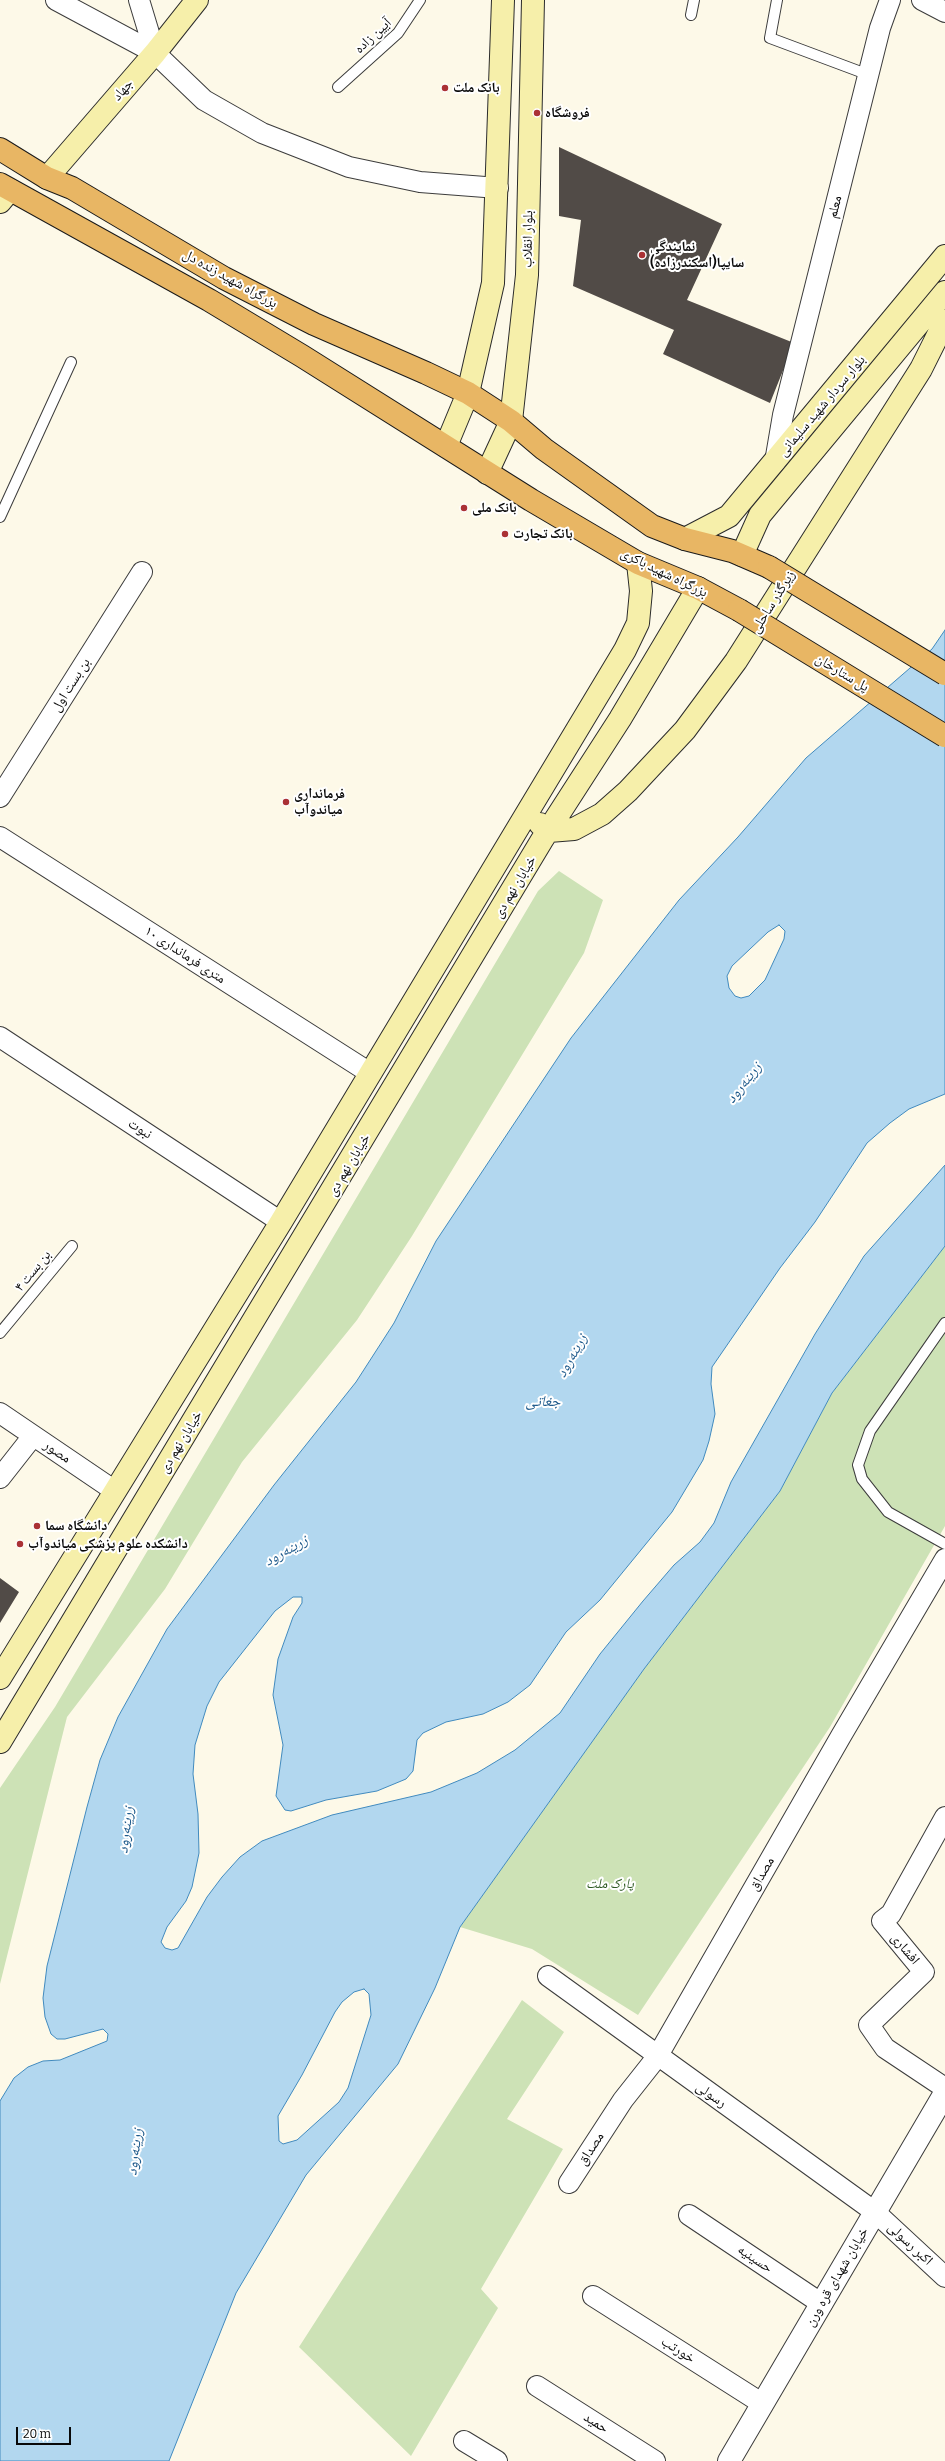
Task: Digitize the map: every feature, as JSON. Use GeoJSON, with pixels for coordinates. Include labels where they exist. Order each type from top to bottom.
{"type":"FeatureCollection","features":[{"type":"Feature","properties":{"kind":"highway","name":"بزرگراه شهید زنده دل"},"geometry":{"type":"LineString","coordinates":[[0,149],[47,178],[72,188],[224,278],[314,324],[426,373],[468,394],[511,421],[544,449],[623,507],[652,526],[685,539]]}},
{"type":"Feature","properties":{"kind":"highway","name":"بزرگراه شهید زنده دل"},"geometry":{"type":"LineString","coordinates":[[3,192],[209,300],[446,446]]}},
{"type":"Feature","properties":{"kind":"highway","name":"بزرگراه شهید باکری"},"geometry":{"type":"LineString","coordinates":[[446,446],[487,473],[638,563],[698,588],[739,610]]}},
{"type":"Feature","properties":{"kind":"highway"},"geometry":{"type":"LineString","coordinates":[[685,539],[742,555],[769,567],[945,674]]}},
{"type":"Feature","properties":{"kind":"highway","name":"پل ستارخان"},"geometry":{"type":"LineString","coordinates":[[739,610],[945,736]]}},
{"type":"Feature","properties":{"kind":"main road","name":"جهاد"},"geometry":{"type":"LineString","coordinates":[[47,178],[155,53],[196,0]]}},
{"type":"Feature","properties":{"kind":"main road"},"geometry":{"type":"LineString","coordinates":[[446,446],[468,394],[493,283],[498,188],[503,0]]}},
{"type":"Feature","properties":{"kind":"main road","name":"بلوار انقلاب"},"geometry":{"type":"LineString","coordinates":[[487,473],[511,421],[527,275],[533,0]]}},
{"type":"Feature","properties":{"kind":"main road","name":"بلوار سردار شهید سلیمانی"},"geometry":{"type":"LineString","coordinates":[[685,539],[729,516],[945,256]]}},
{"type":"Feature","properties":{"kind":"main road"},"geometry":{"type":"LineString","coordinates":[[494,266],[527,275]]}},
{"type":"Feature","properties":{"kind":"main road","name":"بلوار سردار شهید سلیمانی"},"geometry":{"type":"LineString","coordinates":[[742,555],[760,515],[945,292]]}},
{"type":"Feature","properties":{"kind":"main road","name":"زیرگذر ساحلی"},"geometry":{"type":"LineString","coordinates":[[548,831],[574,829],[602,814],[628,791],[685,730],[740,654],[921,369],[945,321]]}},
{"type":"Feature","properties":{"kind":"main road"},"geometry":{"type":"LineString","coordinates":[[820,408],[837,423]]}},
{"type":"Feature","properties":{"kind":"main road","name":"خیابان نهم دی"},"geometry":{"type":"LineString","coordinates":[[0,1678],[281,1222],[625,650],[638,623],[641,591],[638,563]]}},
{"type":"Feature","properties":{"kind":"main road","name":"خیابان نهم دی"},"geometry":{"type":"LineString","coordinates":[[0,1742],[548,831],[620,719],[698,588]]}},
{"type":"Feature","properties":{"kind":"main road"},"geometry":{"type":"LineString","coordinates":[[526,813],[548,831]]}},
{"type":"Feature","properties":{"kind":"main road"},"geometry":{"type":"LineString","coordinates":[[115,1491],[142,1508]]}},
{"type":"Feature","properties":{"kind":"street"},"geometry":{"type":"LineString","coordinates":[[56,0],[155,53],[204,100],[262,133],[349,167],[420,182],[498,188]]}},
{"type":"Feature","properties":{"kind":"street"},"geometry":{"type":"LineString","coordinates":[[139,0],[155,53]]}},
{"type":"Feature","properties":{"kind":"street","name":"معلم"},"geometry":{"type":"LineString","coordinates":[[775,462],[783,415],[869,75],[890,0]]}},
{"type":"Feature","properties":{"kind":"street"},"geometry":{"type":"LineString","coordinates":[[922,0],[945,12]]}},
{"type":"Feature","properties":{"kind":"street","name":"بن بست اول"},"geometry":{"type":"LineString","coordinates":[[0,798],[142,572]]}},
{"type":"Feature","properties":{"kind":"street","name":"۱۰ متری فرمانداری"},"geometry":{"type":"LineString","coordinates":[[0,837],[370,1073]]}},
{"type":"Feature","properties":{"kind":"street","name":"نبوت"},"geometry":{"type":"LineString","coordinates":[[0,1037],[281,1222]]}},
{"type":"Feature","properties":{"kind":"street","name":"مصور"},"geometry":{"type":"LineString","coordinates":[[0,1413],[115,1491]]}},
{"type":"Feature","properties":{"kind":"street"},"geometry":{"type":"LineString","coordinates":[[0,1478],[33,1436]]}},
{"type":"Feature","properties":{"kind":"street","name":"مصداق"},"geometry":{"type":"LineString","coordinates":[[569,2183],[623,2100],[657,2057],[840,1736],[945,1559]]}},
{"type":"Feature","properties":{"kind":"street","name":"افشاری"},"geometry":{"type":"LineString","coordinates":[[945,1817],[891,1914],[882,1921],[924,1972],[869,2025],[885,2048],[945,2088]]}},
{"type":"Feature","properties":{"kind":"street","name":"رسولی"},"geometry":{"type":"LineString","coordinates":[[548,1976],[657,2057],[875,2212]]}},
{"type":"Feature","properties":{"kind":"street","name":"خیابان شهدای قره ورن"},"geometry":{"type":"LineString","coordinates":[[729,2461],[945,2093]]}},
{"type":"Feature","properties":{"kind":"street","name":"اکبر رسولی"},"geometry":{"type":"LineString","coordinates":[[875,2212],[945,2277]]}},
{"type":"Feature","properties":{"kind":"street","name":"حسینیه"},"geometry":{"type":"LineString","coordinates":[[688,2215],[822,2304]]}},
{"type":"Feature","properties":{"kind":"street","name":"خورتب"},"geometry":{"type":"LineString","coordinates":[[593,2296],[763,2404]]}},
{"type":"Feature","properties":{"kind":"street","name":"حمید"},"geometry":{"type":"LineString","coordinates":[[537,2386],[655,2461]]}},
{"type":"Feature","properties":{"kind":"street"},"geometry":{"type":"LineString","coordinates":[[464,2441],[497,2461]]}},
{"type":"Feature","properties":{"kind":"lane","name":"آیین زاده"},"geometry":{"type":"LineString","coordinates":[[338,87],[398,33],[420,0]]}},
{"type":"Feature","properties":{"kind":"lane"},"geometry":{"type":"LineString","coordinates":[[691,14],[694,0]]}},
{"type":"Feature","properties":{"kind":"lane"},"geometry":{"type":"LineString","coordinates":[[777,0],[770,38],[869,75]]}},
{"type":"Feature","properties":{"kind":"lane"},"geometry":{"type":"LineString","coordinates":[[0,518],[71,362]]}},
{"type":"Feature","properties":{"kind":"lane","name":"بن بست ۴"},"geometry":{"type":"LineString","coordinates":[[0,1333],[72,1246]]}},
{"type":"Feature","properties":{"kind":"lane"},"geometry":{"type":"LineString","coordinates":[[945,1323],[870,1431],[858,1466],[862,1479],[888,1512],[945,1544]]}},
{"type":"Feature","properties":{"kind":"green space"},"geometry":{"type":"Polygon","coordinates":[[[559,871],[603,900],[584,953],[412,1236],[357,1320],[242,1462],[165,1589],[67,1717],[0,1984],[0,1788],[55,1707],[538,891],[559,871]]]}},
{"type":"Feature","properties":{"kind":"green space","name":"پارک ملت"},"geometry":{"type":"Polygon","coordinates":[[[945,1246],[945,1526],[830,1727],[638,2015],[532,1949],[460,1927],[644,1669],[780,1491],[832,1393],[945,1246]]]}},
{"type":"Feature","properties":{"kind":"green space"},"geometry":{"type":"Polygon","coordinates":[[[522,2000],[564,2032],[507,2119],[563,2149],[481,2289],[498,2308],[411,2456],[299,2347],[522,2000]]]}},
{"type":"Feature","properties":{"kind":"water","name":"جغاتی"},"geometry":{"type":"Polygon","coordinates":[[[945,630],[945,1094],[909,1109],[867,1143],[815,1222],[780,1268],[712,1367],[711,1384],[715,1414],[709,1441],[703,1460],[672,1512],[600,1600],[566,1632],[530,1685],[508,1702],[483,1714],[446,1722],[423,1733],[417,1740],[413,1771],[406,1779],[377,1791],[326,1800],[291,1811],[285,1810],[276,1796],[283,1745],[273,1695],[278,1659],[293,1617],[302,1603],[302,1597],[293,1597],[275,1611],[219,1682],[207,1706],[195,1745],[193,1774],[198,1814],[199,1853],[192,1887],[186,1901],[167,1927],[161,1942],[165,1948],[172,1950],[178,1948],[207,1897],[222,1877],[240,1857],[262,1841],[332,1815],[431,1792],[477,1773],[515,1750],[560,1713],[600,1654],[674,1565],[700,1542],[714,1523],[731,1482],[815,1334],[864,1256],[945,1165],[945,1246],[832,1393],[780,1491],[644,1669],[460,1927],[435,1988],[398,2064],[306,2175],[236,2293],[169,2461],[0,2461],[0,2101],[14,2078],[28,2067],[43,2061],[60,2060],[107,2041],[108,2034],[103,2029],[65,2039],[57,2039],[51,2034],[45,2017],[43,1998],[47,1966],[87,1807],[100,1760],[118,1717],[167,1629],[274,1485],[356,1382],[394,1323],[436,1241],[571,1038],[679,900],[738,837],[806,758],[932,649],[945,630]],[[779,925],[768,932],[732,966],[727,976],[729,988],[735,996],[741,998],[749,996],[765,980],[784,939],[785,931],[779,925]],[[364,1989],[354,1992],[342,2002],[335,2012],[302,2075],[278,2116],[279,2141],[283,2144],[297,2140],[339,2102],[348,2088],[371,2015],[369,1994],[364,1989]]]}},
{"type":"Feature","properties":{"kind":"building","name":"نمایندگی سایپا(اسکندرزاده)"},"geometry":{"type":"Polygon","coordinates":[[[559,147],[722,224],[687,300],[794,343],[770,403],[663,354],[674,330],[573,286],[581,220],[559,216],[559,147]]]}},
{"type":"Feature","properties":{"kind":"building"},"geometry":{"type":"Polygon","coordinates":[[[0,1578],[19,1592],[0,1623],[0,1578]]]}},
{"type":"Feature","properties":{"kind":"place","name":"بانک ملت"},"geometry":{"type":"Point","coordinates":[445,88]}},
{"type":"Feature","properties":{"kind":"place","name":"فروشگاه"},"geometry":{"type":"Point","coordinates":[537,113]}},
{"type":"Feature","properties":{"kind":"place","name":"نمایندگی سایپا(اسکندرزاده)"},"geometry":{"type":"Point","coordinates":[642,255]}},
{"type":"Feature","properties":{"kind":"place","name":"بانک ملی"},"geometry":{"type":"Point","coordinates":[464,508]}},
{"type":"Feature","properties":{"kind":"place","name":"بانک تجارت"},"geometry":{"type":"Point","coordinates":[505,534]}},
{"type":"Feature","properties":{"kind":"place","name":"فرمانداری میاندوآب"},"geometry":{"type":"Point","coordinates":[286,802]}},
{"type":"Feature","properties":{"kind":"place","name":"دانشگاه سما"},"geometry":{"type":"Point","coordinates":[37,1526]}},
{"type":"Feature","properties":{"kind":"place","name":"دانشکده علوم پزشکی میاندوآب"},"geometry":{"type":"Point","coordinates":[20,1544]}},
{"type":"Feature","properties":{"kind":"water label","name":"زرینه‌رود"},"geometry":{"type":"Point","coordinates":[744,1083]}},
{"type":"Feature","properties":{"kind":"water label","name":"زرینه‌رود"},"geometry":{"type":"Point","coordinates":[572,1356]}},
{"type":"Feature","properties":{"kind":"water label","name":"زرینه‌رود"},"geometry":{"type":"Point","coordinates":[286,1551]}},
{"type":"Feature","properties":{"kind":"water label","name":"زرینه‌رود"},"geometry":{"type":"Point","coordinates":[126,1830]}},
{"type":"Feature","properties":{"kind":"water label","name":"زرینه‌رود"},"geometry":{"type":"Point","coordinates":[135,2152]}}]}
